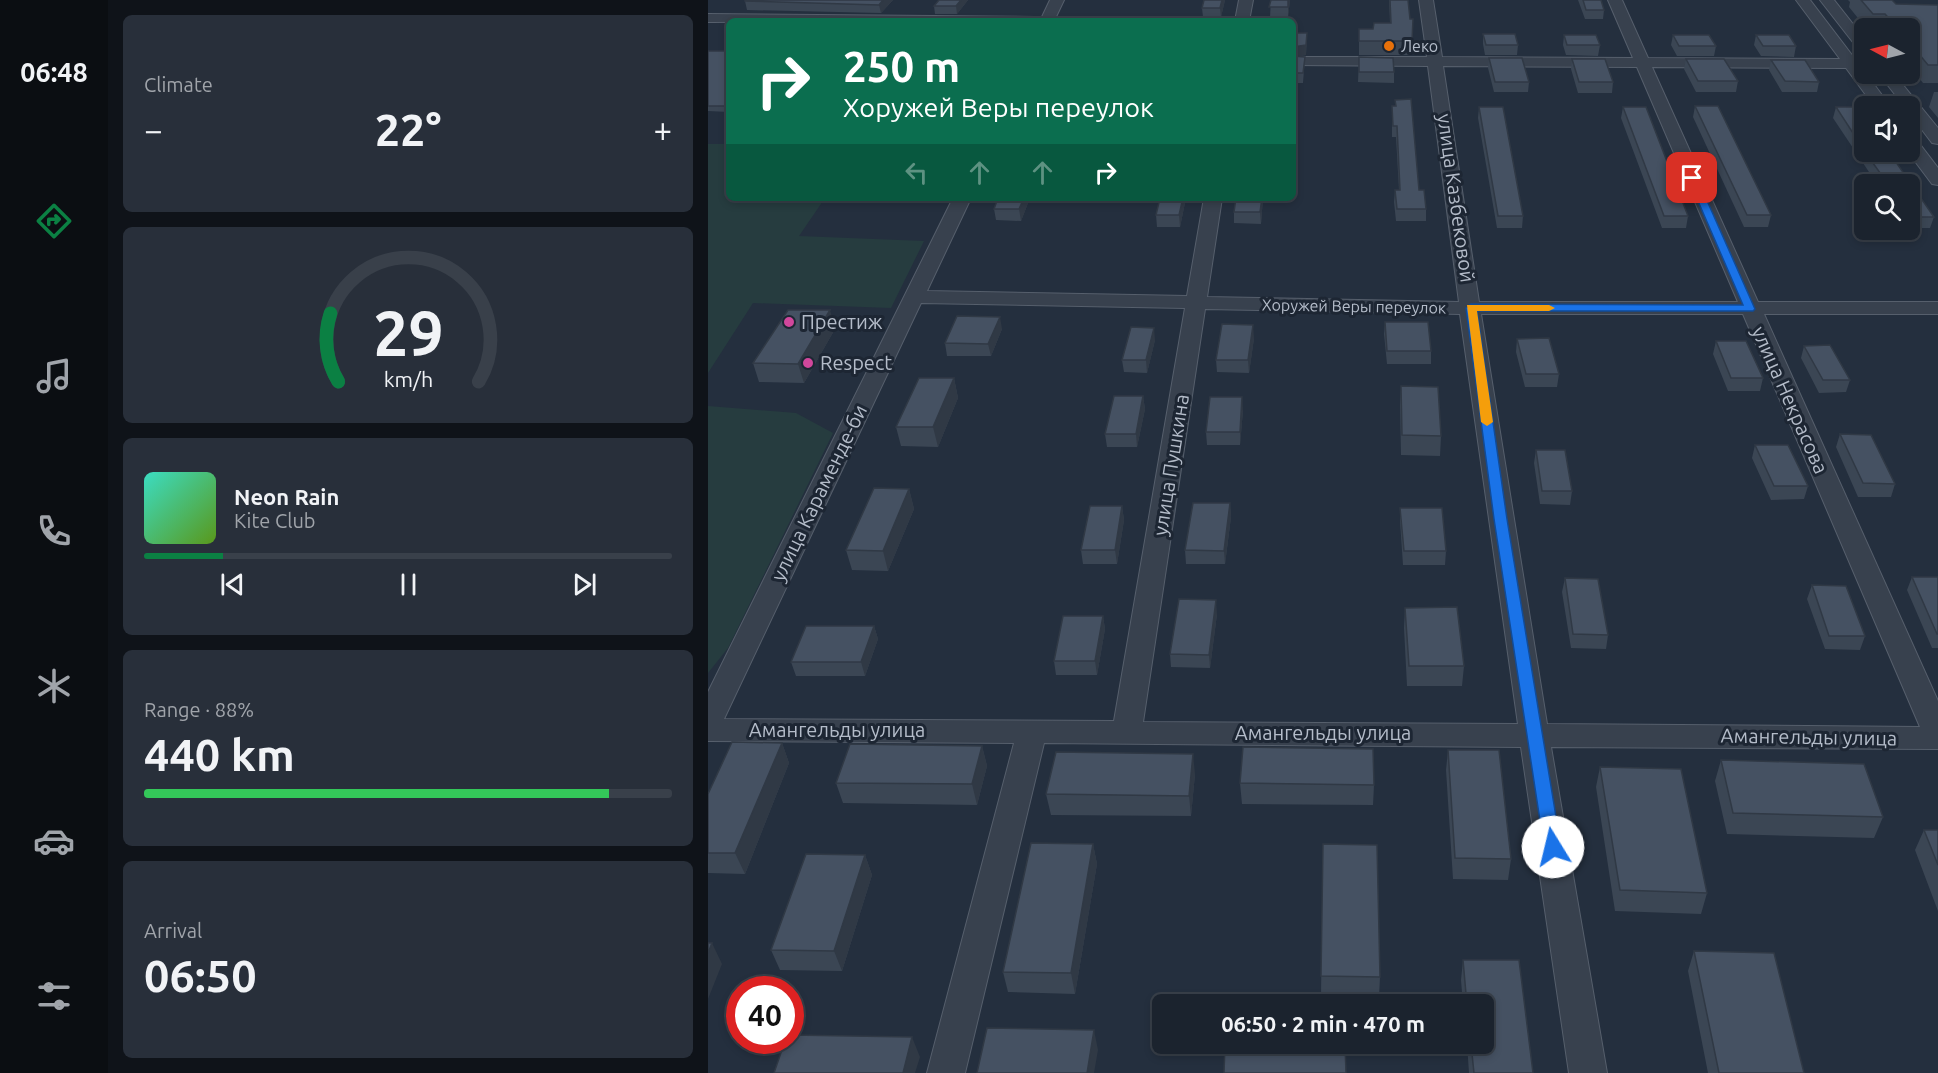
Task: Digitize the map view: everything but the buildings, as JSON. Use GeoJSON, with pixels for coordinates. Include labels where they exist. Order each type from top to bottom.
{"type":"FeatureCollection","features":[{"type":"Feature","properties":{"kind":"street"},"geometry":{"type":"LineString","coordinates":[[1048,18],[1057,0]]}},
{"type":"Feature","properties":{"kind":"street"},"geometry":{"type":"LineString","coordinates":[[1243,18],[1246,0]]}},
{"type":"Feature","properties":{"kind":"street","name":"улица Казбековой"},"geometry":{"type":"LineString","coordinates":[[1426,0],[1500,519],[1588,1073]]}},
{"type":"Feature","properties":{"kind":"street","name":"улица Некрасова"},"geometry":{"type":"LineString","coordinates":[[1615,0],[1938,736]]}},
{"type":"Feature","properties":{"kind":"street"},"geometry":{"type":"LineString","coordinates":[[1803,0],[1854,59]]}},
{"type":"Feature","properties":{"kind":"street"},"geometry":{"type":"LineString","coordinates":[[1827,0],[1854,34]]}},
{"type":"Feature","properties":{"kind":"street"},"geometry":{"type":"LineString","coordinates":[[708,18],[726,18]]}},
{"type":"Feature","properties":{"kind":"street"},"geometry":{"type":"LineString","coordinates":[[1296,61],[1854,64]]}},
{"type":"Feature","properties":{"kind":"street"},"geometry":{"type":"LineString","coordinates":[[1894,84],[1904,96]]}},
{"type":"Feature","properties":{"kind":"street"},"geometry":{"type":"LineString","coordinates":[[1920,99],[1927,99]]}},
{"type":"Feature","properties":{"kind":"street"},"geometry":{"type":"LineString","coordinates":[[1920,116],[1938,139]]}},
{"type":"Feature","properties":{"kind":"street"},"geometry":{"type":"LineString","coordinates":[[1920,156],[1938,180]]}},
{"type":"Feature","properties":{"kind":"street","name":"улица Караменде-би"},"geometry":{"type":"LineString","coordinates":[[708,722],[961,201]]}},
{"type":"Feature","properties":{"kind":"street","name":"улица Пушкина"},"geometry":{"type":"LineString","coordinates":[[1127,732],[1213,201]]}},
{"type":"Feature","properties":{"kind":"street","name":"Хоружей Веры переулок"},"geometry":{"type":"LineString","coordinates":[[914,297],[1471,308],[1938,308]]}},
{"type":"Feature","properties":{"kind":"street","name":"Амангельды улица"},"geometry":{"type":"LineString","coordinates":[[708,730],[1938,736]]}},
{"type":"Feature","properties":{"kind":"street"},"geometry":{"type":"LineString","coordinates":[[946,1073],[1032,732]]}},
{"type":"Feature","properties":{"kind":"green space"},"geometry":{"type":"Polygon","coordinates":[[[708,144],[726,144],[726,201],[823,201],[799,236],[924,241],[891,308],[753,303],[708,373],[708,144]]]}},
{"type":"Feature","properties":{"kind":"green space"},"geometry":{"type":"Polygon","coordinates":[[[708,406],[796,413],[833,433],[728,648],[708,673],[708,406]]]}},
{"type":"Feature","properties":{"kind":"slow traffic"},"geometry":{"type":"LineString","coordinates":[[1487,422],[1471,308],[1549,308]]}},
{"type":"Feature","properties":{"kind":"place","name":"Леко"},"geometry":{"type":"Point","coordinates":[1389,46]}},
{"type":"Feature","properties":{"kind":"place","name":"Престиж"},"geometry":{"type":"Point","coordinates":[789,322]}},
{"type":"Feature","properties":{"kind":"place","name":"Respect"},"geometry":{"type":"Point","coordinates":[808,363]}},
{"type":"Feature","properties":{"kind":"route"},"geometry":{"type":"LineString","coordinates":[[1553,847],[1500,519],[1471,308],[1749,309],[1692,178]]}}]}
